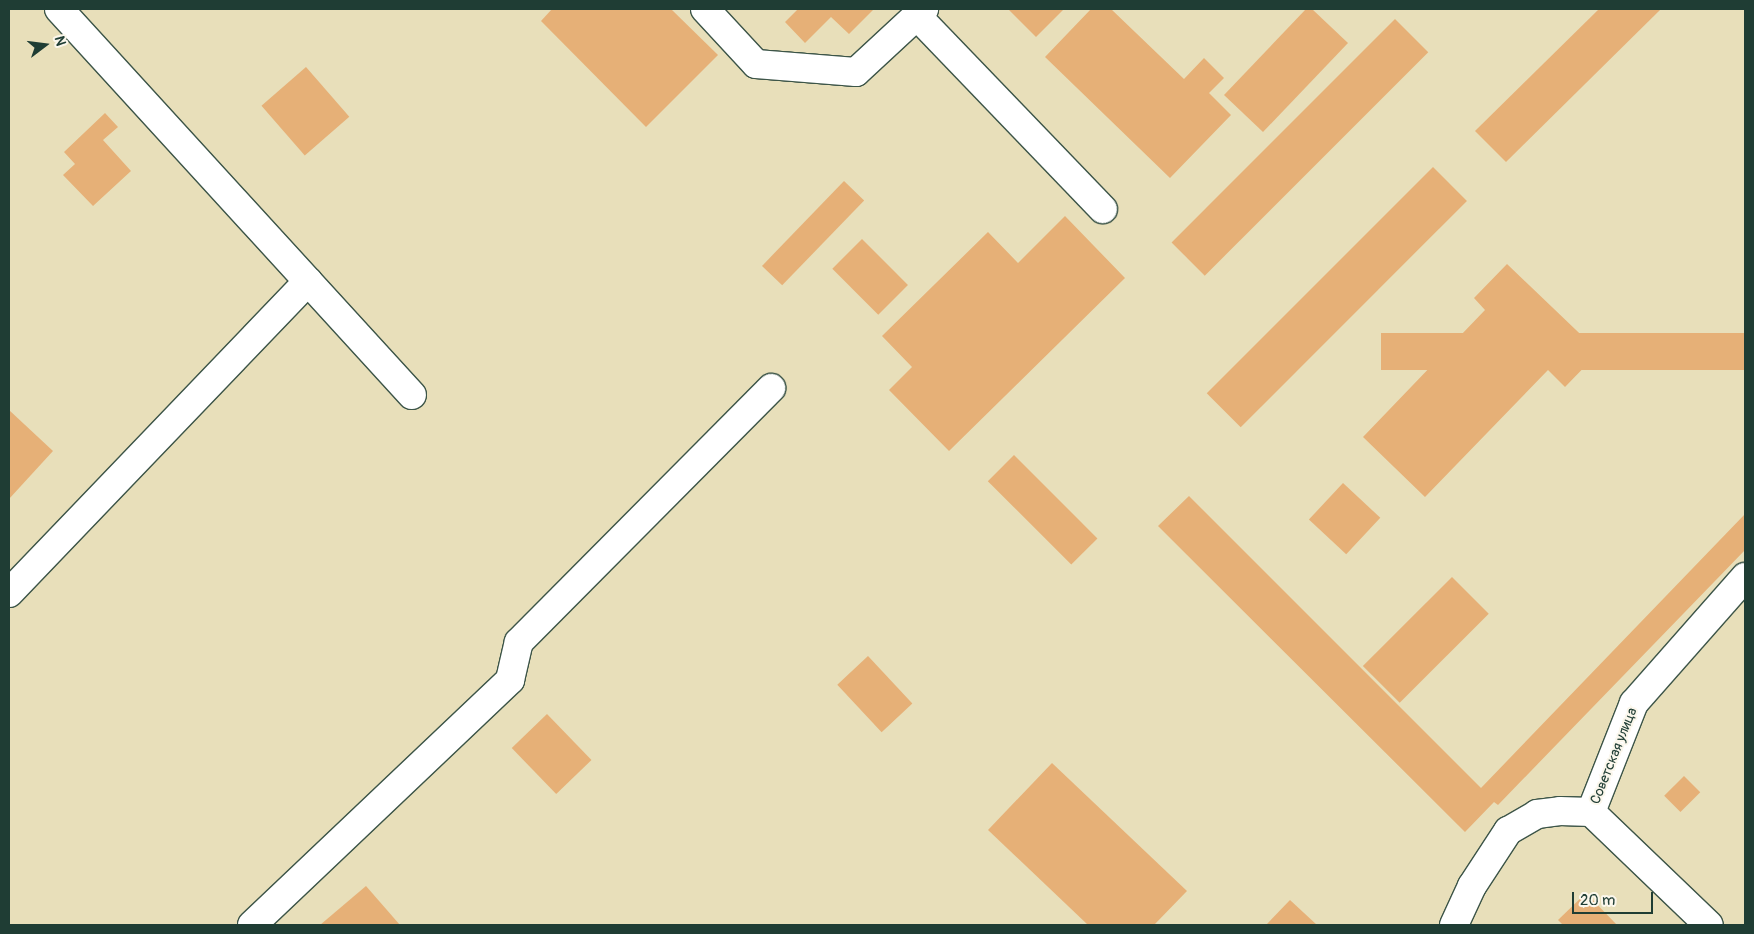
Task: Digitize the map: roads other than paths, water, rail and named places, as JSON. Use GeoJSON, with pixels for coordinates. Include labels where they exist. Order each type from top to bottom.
{"type":"FeatureCollection","features":[{"type":"Feature","properties":{"kind":"street"},"geometry":{"type":"LineString","coordinates":[[59,9],[412,395]]}},
{"type":"Feature","properties":{"kind":"street"},"geometry":{"type":"LineString","coordinates":[[705,9],[756,64],[856,72],[921,12],[1103,209]]}},
{"type":"Feature","properties":{"kind":"street"},"geometry":{"type":"LineString","coordinates":[[9,593],[308,281]]}},
{"type":"Feature","properties":{"kind":"street"},"geometry":{"type":"LineString","coordinates":[[252,925],[510,680],[519,642],[771,388]]}},
{"type":"Feature","properties":{"kind":"street","name":"Советская улица"},"geometry":{"type":"LineString","coordinates":[[1709,925],[1591,812],[1634,704],[1745,577]]}},
{"type":"Feature","properties":{"kind":"street"},"geometry":{"type":"LineString","coordinates":[[1454,925],[1472,886],[1508,831],[1537,814],[1560,811],[1591,812]]}}]}
